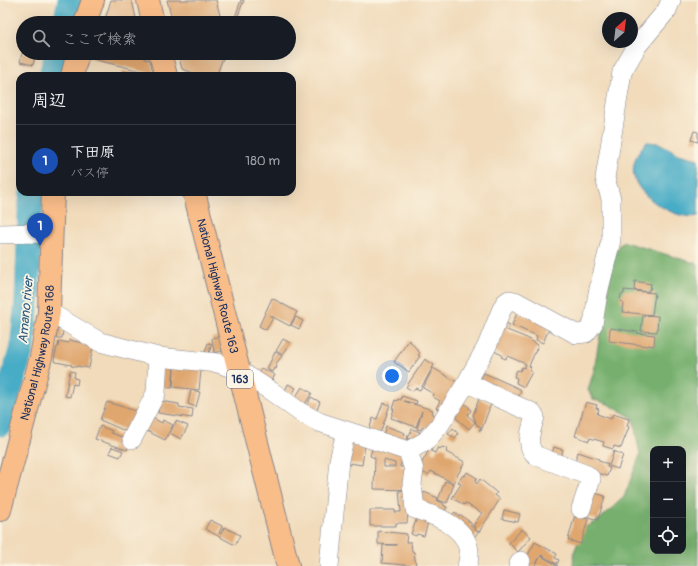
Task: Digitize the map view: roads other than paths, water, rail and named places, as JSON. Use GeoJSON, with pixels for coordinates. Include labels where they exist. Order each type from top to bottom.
{"type":"FeatureCollection","features":[{"type":"Feature","properties":{"kind":"highway"},"geometry":{"type":"LineString","coordinates":[[87,16],[93,0]]}},
{"type":"Feature","properties":{"kind":"highway"},"geometry":{"type":"LineString","coordinates":[[148,0],[151,16]]}},
{"type":"Feature","properties":{"kind":"highway"},"geometry":{"type":"LineString","coordinates":[[73,72],[76,60]]}},
{"type":"Feature","properties":{"kind":"highway"},"geometry":{"type":"LineString","coordinates":[[162,60],[165,72]]}},
{"type":"Feature","properties":{"kind":"highway","name":"National Highway Route 168"},"geometry":{"type":"LineString","coordinates":[[0,510],[41,357],[49,312],[44,234],[52,196]]}},
{"type":"Feature","properties":{"kind":"highway","name":"National Highway Route 163"},"geometry":{"type":"LineString","coordinates":[[195,196],[288,566]]}},
{"type":"Feature","properties":{"kind":"street"},"geometry":{"type":"LineString","coordinates":[[49,312],[100,342],[158,357],[218,363],[238,370],[300,412],[319,422],[408,451],[426,441],[439,426],[467,382],[487,346],[505,303],[509,300],[515,301],[576,334],[586,333],[593,324],[598,293],[611,240],[611,199],[605,178],[622,72],[637,46],[667,10],[671,0]]}},
{"type":"Feature","properties":{"kind":"street"},"geometry":{"type":"LineString","coordinates":[[2,234],[44,234]]}},
{"type":"Feature","properties":{"kind":"street"},"geometry":{"type":"LineString","coordinates":[[132,439],[156,393],[158,357]]}},
{"type":"Feature","properties":{"kind":"street"},"geometry":{"type":"LineString","coordinates":[[467,382],[531,412],[535,417],[529,435],[530,446],[533,453],[537,456],[587,475],[591,479],[581,509]]}},
{"type":"Feature","properties":{"kind":"street"},"geometry":{"type":"LineString","coordinates":[[329,566],[339,460],[346,432]]}},
{"type":"Feature","properties":{"kind":"street"},"geometry":{"type":"LineString","coordinates":[[408,451],[414,470],[412,484],[415,509],[434,515],[448,523],[463,535],[468,546],[470,558],[467,566]]}},
{"type":"Feature","properties":{"kind":"water"},"geometry":{"type":"Polygon","coordinates":[[[647,142],[659,143],[679,154],[698,159],[698,216],[690,217],[671,212],[653,201],[639,187],[635,180],[633,170],[637,155],[647,142]]]}},
{"type":"Feature","properties":{"kind":"waterway","name":"Amano river"},"geometry":{"type":"LineString","coordinates":[[67,16],[70,0]]}},
{"type":"Feature","properties":{"kind":"waterway","name":"Amano river"},"geometry":{"type":"LineString","coordinates":[[52,72],[55,60]]}},
{"type":"Feature","properties":{"kind":"waterway","name":"Amano river"},"geometry":{"type":"LineString","coordinates":[[0,424],[22,347],[27,301],[32,196]]}},
{"type":"Feature","properties":{"kind":"place","name":"下田原"},"geometry":{"type":"Point","coordinates":[40,246]}}]}
